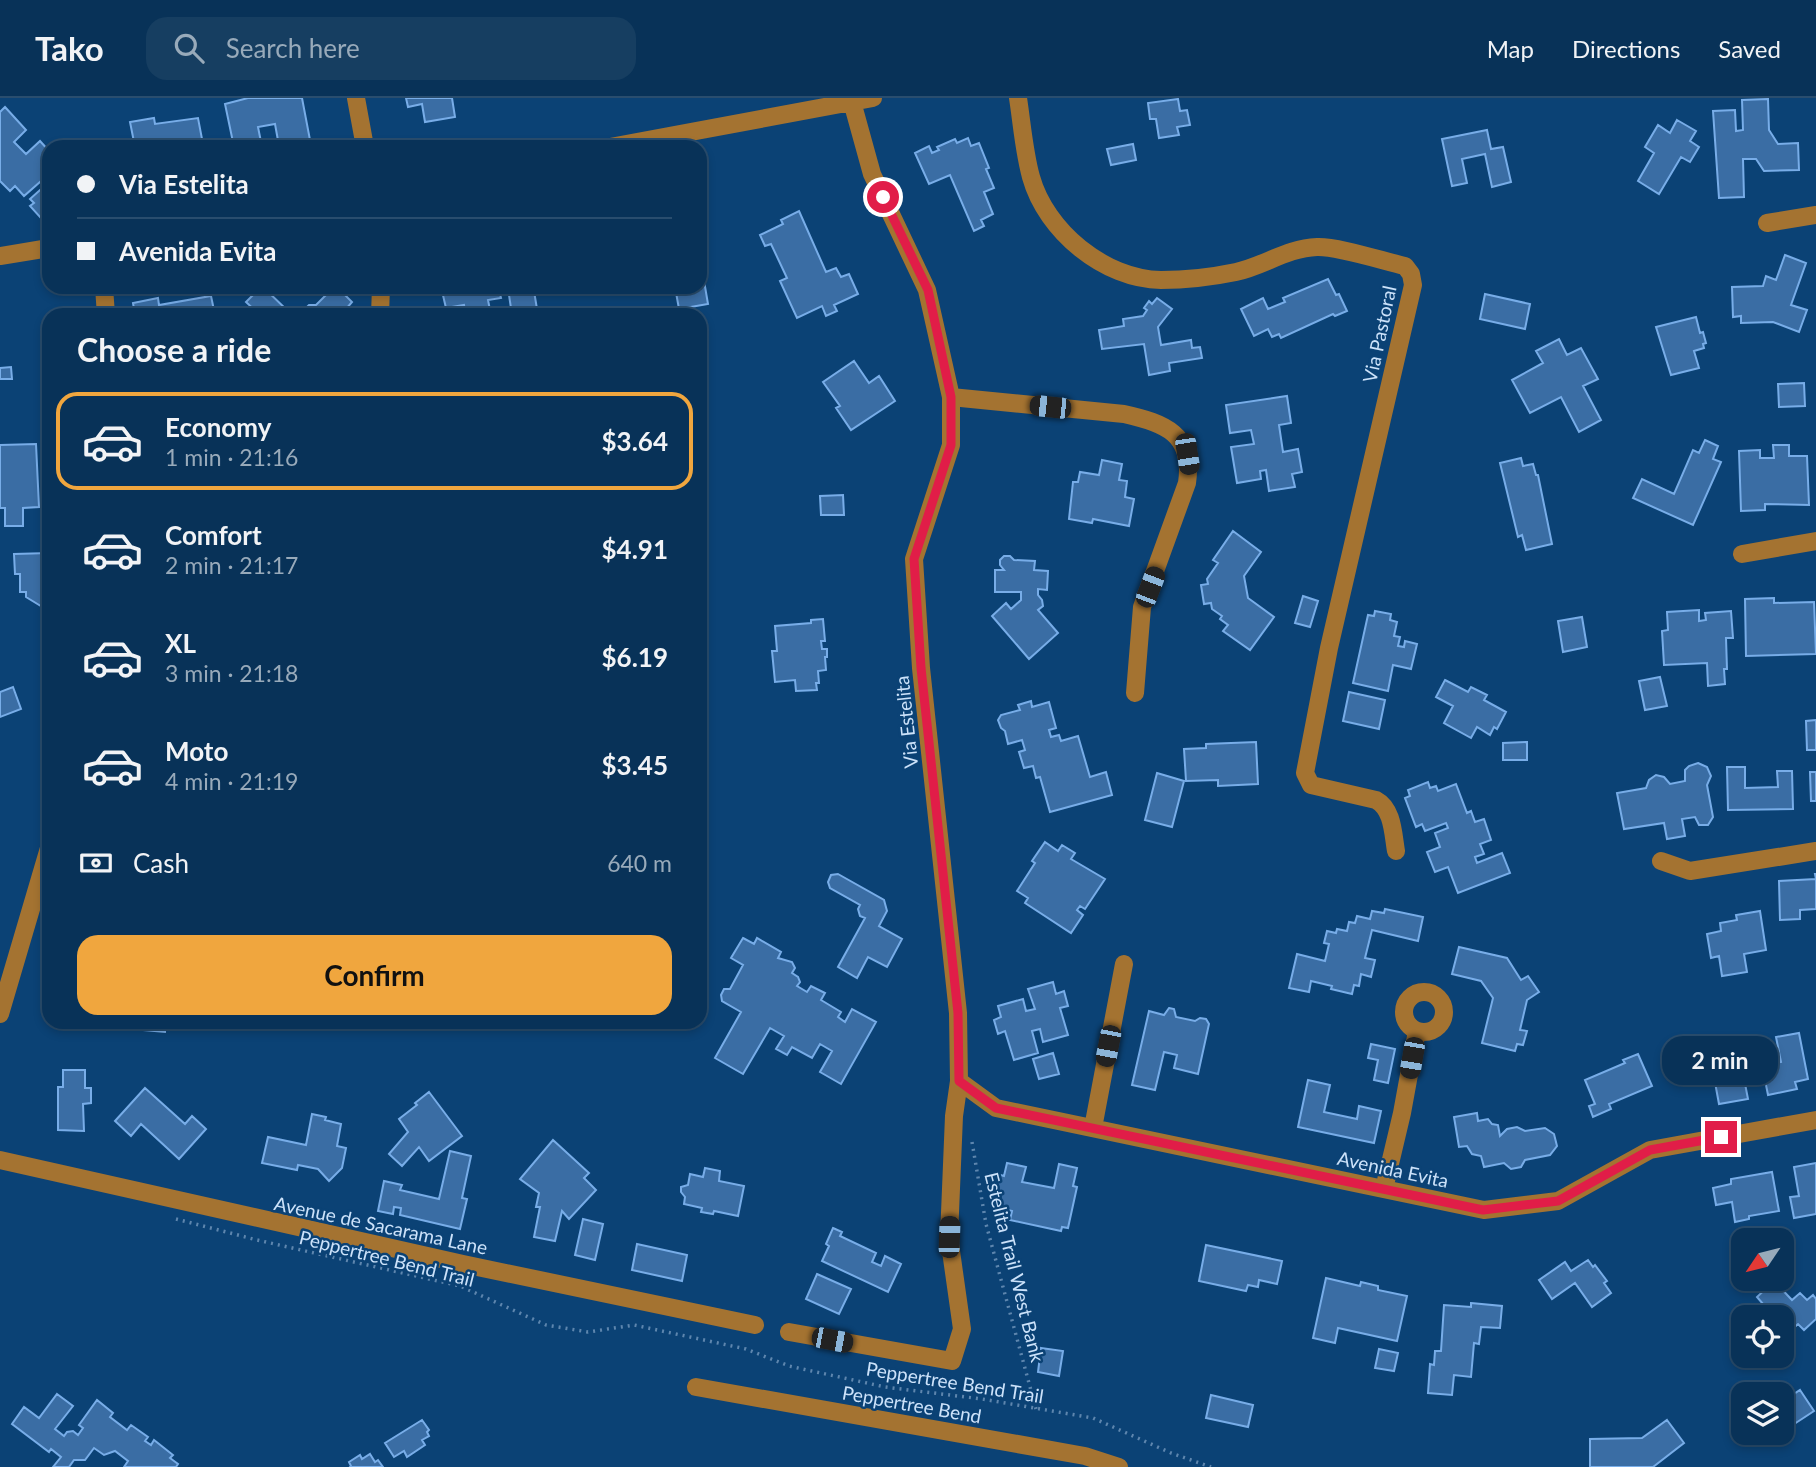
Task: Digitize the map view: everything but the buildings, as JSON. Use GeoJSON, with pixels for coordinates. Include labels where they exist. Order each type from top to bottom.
{"type":"FeatureCollection","features":[{"type":"Feature","properties":{"kind":"street"},"geometry":{"type":"LineString","coordinates":[[356,98],[364,140]]}},
{"type":"Feature","properties":{"kind":"street"},"geometry":{"type":"LineString","coordinates":[[670,140],[851,100],[873,98]]}},
{"type":"Feature","properties":{"kind":"street","name":"Via Pastoral"},"geometry":{"type":"LineString","coordinates":[[1018,98],[1031,177],[1049,215],[1077,245],[1116,269],[1138,277],[1161,280],[1199,277],[1237,272],[1303,248],[1321,247],[1405,266],[1411,274],[1413,285],[1329,648],[1305,773],[1311,785],[1383,804],[1396,851]]}},
{"type":"Feature","properties":{"kind":"street","name":"Via Estelita"},"geometry":{"type":"LineString","coordinates":[[789,1332],[952,1361],[962,1329],[949,1237],[954,1116],[959,1081],[958,1013],[921,668],[914,559],[951,445],[951,397],[928,290],[872,174],[851,100]]}},
{"type":"Feature","properties":{"kind":"street"},"geometry":{"type":"LineString","coordinates":[[1767,223],[1816,215]]}},
{"type":"Feature","properties":{"kind":"street"},"geometry":{"type":"LineString","coordinates":[[0,256],[42,249]]}},
{"type":"Feature","properties":{"kind":"street"},"geometry":{"type":"LineString","coordinates":[[951,397],[1124,414],[1148,419],[1170,429],[1180,440],[1187,454],[1187,483],[1142,607],[1135,693]]}},
{"type":"Feature","properties":{"kind":"street"},"geometry":{"type":"LineString","coordinates":[[1742,554],[1816,541]]}},
{"type":"Feature","properties":{"kind":"street"},"geometry":{"type":"LineString","coordinates":[[1661,861],[1690,871],[1816,850]]}},
{"type":"Feature","properties":{"kind":"street"},"geometry":{"type":"LineString","coordinates":[[0,1014],[42,872]]}},
{"type":"Feature","properties":{"kind":"street"},"geometry":{"type":"LineString","coordinates":[[1093,1128],[1124,964]]}},
{"type":"Feature","properties":{"kind":"street"},"geometry":{"type":"LineString","coordinates":[[1384,1189],[1417,1031]]}},
{"type":"Feature","properties":{"kind":"street","name":"Avenida Evita"},"geometry":{"type":"LineString","coordinates":[[959,1081],[996,1108],[1483,1210],[1558,1201],[1650,1150],[1816,1120]]}},
{"type":"Feature","properties":{"kind":"street","name":"Avenue de Sacarama Lane"},"geometry":{"type":"LineString","coordinates":[[0,1160],[463,1265],[755,1325]]}},
{"type":"Feature","properties":{"kind":"street","name":"Peppertree Bend"},"geometry":{"type":"LineString","coordinates":[[696,1387],[1085,1456],[1119,1467]]}},
{"type":"Feature","properties":{"kind":"path","name":"Estelita Trail West Bank"},"geometry":{"type":"LineString","coordinates":[[972,1142],[986,1224],[1036,1409]]}},
{"type":"Feature","properties":{"kind":"path","name":"Peppertree Bend Trail"},"geometry":{"type":"LineString","coordinates":[[176,1219],[460,1286],[546,1325],[588,1332],[634,1325],[746,1349],[789,1366],[885,1387],[982,1399],[1093,1418],[1171,1453],[1211,1467]]}},
{"type":"Feature","properties":{"kind":"route"},"geometry":{"type":"LineString","coordinates":[[883,197],[928,290],[951,397],[951,445],[914,559],[921,668],[958,1013],[959,1081],[996,1108],[1483,1210],[1558,1201],[1650,1150],[1721,1137]]}}]}
